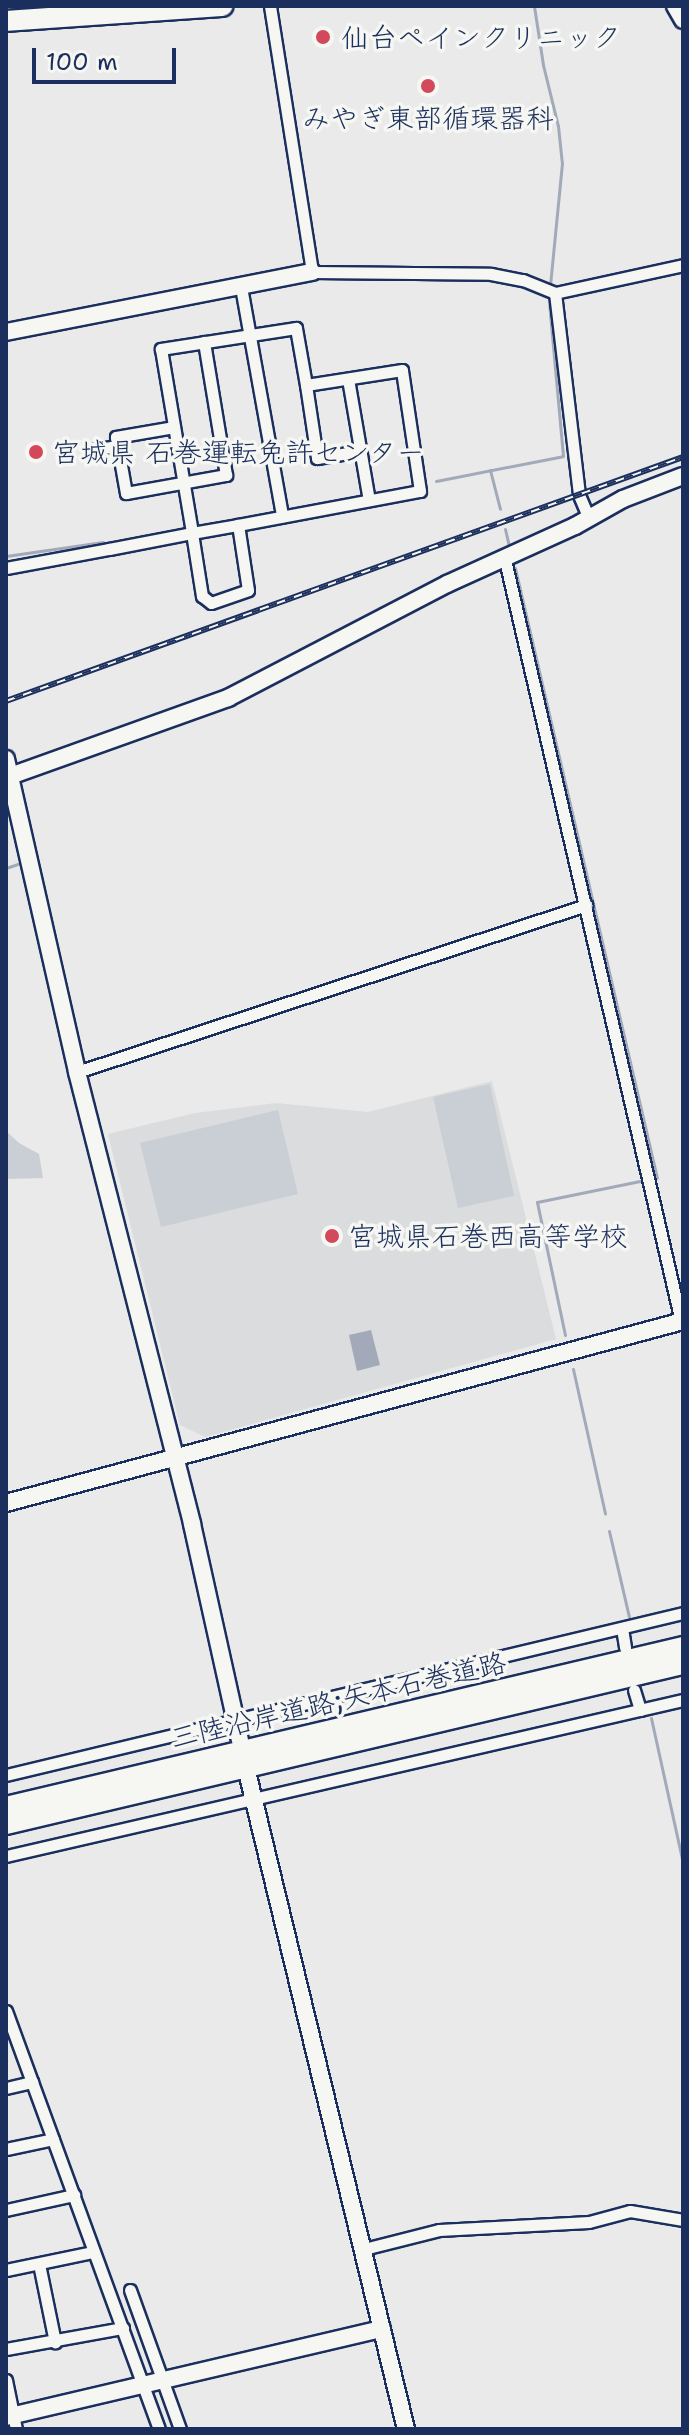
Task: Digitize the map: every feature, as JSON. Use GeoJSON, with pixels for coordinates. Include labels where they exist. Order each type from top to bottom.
{"type":"FeatureCollection","features":[{"type":"Feature","properties":{"kind":"highway"},"geometry":{"type":"LineString","coordinates":[[6,21],[144,9],[222,6]]}},
{"type":"Feature","properties":{"kind":"highway","name":"三陸沿岸道路;矢本石巻道路"},"geometry":{"type":"LineString","coordinates":[[6,1807],[683,1647]]}},
{"type":"Feature","properties":{"kind":"highway","name":"三陸沿岸道路;矢本石巻道路"},"geometry":{"type":"LineString","coordinates":[[6,1824],[683,1664]]}},
{"type":"Feature","properties":{"kind":"street"},"geometry":{"type":"LineString","coordinates":[[270,6],[312,272]]}},
{"type":"Feature","properties":{"kind":"street"},"geometry":{"type":"LineString","coordinates":[[675,6],[683,20]]}},
{"type":"Feature","properties":{"kind":"street"},"geometry":{"type":"LineString","coordinates":[[6,332],[312,272],[491,274],[523,280],[555,293],[683,265]]}},
{"type":"Feature","properties":{"kind":"street"},"geometry":{"type":"LineString","coordinates":[[241,287],[282,516]]}},
{"type":"Feature","properties":{"kind":"street"},"geometry":{"type":"LineString","coordinates":[[555,293],[579,495],[589,518]]}},
{"type":"Feature","properties":{"kind":"street"},"geometry":{"type":"LineString","coordinates":[[238,525],[248,590],[211,603],[202,596],[161,349],[296,328],[317,458],[360,451]]}},
{"type":"Feature","properties":{"kind":"street"},"geometry":{"type":"LineString","coordinates":[[174,427],[116,437],[126,493],[226,475],[204,342]]}},
{"type":"Feature","properties":{"kind":"street"},"geometry":{"type":"LineString","coordinates":[[6,568],[420,491],[402,370],[306,385]]}},
{"type":"Feature","properties":{"kind":"street"},"geometry":{"type":"LineString","coordinates":[[348,379],[369,500]]}},
{"type":"Feature","properties":{"kind":"street"},"geometry":{"type":"LineString","coordinates":[[92,450],[118,446]]}},
{"type":"Feature","properties":{"kind":"street"},"geometry":{"type":"LineString","coordinates":[[240,1741],[176,1458],[77,1072],[8,767],[228,698],[447,584],[505,560],[623,499],[683,476]]}},
{"type":"Feature","properties":{"kind":"street"},"geometry":{"type":"LineString","coordinates":[[6,1503],[682,1321],[505,560]]}},
{"type":"Feature","properties":{"kind":"street"},"geometry":{"type":"LineString","coordinates":[[77,1072],[586,905]]}},
{"type":"Feature","properties":{"kind":"street"},"geometry":{"type":"LineString","coordinates":[[6,1775],[683,1613]]}},
{"type":"Feature","properties":{"kind":"street"},"geometry":{"type":"LineString","coordinates":[[622,1628],[625,1648]]}},
{"type":"Feature","properties":{"kind":"street"},"geometry":{"type":"LineString","coordinates":[[634,1690],[640,1710]]}},
{"type":"Feature","properties":{"kind":"street"},"geometry":{"type":"LineString","coordinates":[[6,1856],[683,1700]]}},
{"type":"Feature","properties":{"kind":"street"},"geometry":{"type":"LineString","coordinates":[[248,1776],[406,2429]]}},
{"type":"Feature","properties":{"kind":"street"},"geometry":{"type":"LineString","coordinates":[[6,2011],[9,2029],[32,2082],[159,2429]]}},
{"type":"Feature","properties":{"kind":"street"},"geometry":{"type":"LineString","coordinates":[[6,2088],[32,2082]]}},
{"type":"Feature","properties":{"kind":"street"},"geometry":{"type":"LineString","coordinates":[[6,2149],[53,2139]]}},
{"type":"Feature","properties":{"kind":"street"},"geometry":{"type":"LineString","coordinates":[[6,2210],[74,2195]]}},
{"type":"Feature","properties":{"kind":"street"},"geometry":{"type":"LineString","coordinates":[[364,2249],[439,2230],[589,2222],[630,2211],[683,2220]]}},
{"type":"Feature","properties":{"kind":"street"},"geometry":{"type":"LineString","coordinates":[[6,2270],[93,2252]]}},
{"type":"Feature","properties":{"kind":"street"},"geometry":{"type":"LineString","coordinates":[[39,2264],[55,2342]]}},
{"type":"Feature","properties":{"kind":"street"},"geometry":{"type":"LineString","coordinates":[[130,2290],[180,2429]]}},
{"type":"Feature","properties":{"kind":"street"},"geometry":{"type":"LineString","coordinates":[[6,2349],[123,2328]]}},
{"type":"Feature","properties":{"kind":"street"},"geometry":{"type":"LineString","coordinates":[[6,2380],[12,2421],[382,2329]]}},
{"type":"Feature","properties":{"kind":"shaded area","name":"宮城県石巻西高等学校"},"geometry":{"type":"Polygon","coordinates":[[[492,1081],[556,1339],[205,1437],[180,1425],[108,1134],[195,1113],[276,1103],[368,1112],[492,1081]]]}},
{"type":"Feature","properties":{"kind":"shaded area"},"geometry":{"type":"Polygon","coordinates":[[[490,1084],[514,1196],[458,1208],[433,1097],[490,1084]]]}},
{"type":"Feature","properties":{"kind":"shaded area"},"geometry":{"type":"Polygon","coordinates":[[[278,1110],[298,1194],[161,1227],[140,1143],[278,1110]]]}},
{"type":"Feature","properties":{"kind":"shaded area"},"geometry":{"type":"Polygon","coordinates":[[[6,1131],[19,1143],[39,1154],[43,1178],[6,1179],[6,1131]]]}},
{"type":"Feature","properties":{"kind":"water"},"geometry":{"type":"Polygon","coordinates":[[[371,1330],[380,1365],[357,1371],[349,1335],[371,1330]]]}},
{"type":"Feature","properties":{"kind":"waterway"},"geometry":{"type":"LineString","coordinates":[[534,6],[543,65],[558,126],[562,163],[550,285]]}},
{"type":"Feature","properties":{"kind":"waterway"},"geometry":{"type":"LineString","coordinates":[[436,481],[563,456],[549,301]]}},
{"type":"Feature","properties":{"kind":"waterway"},"geometry":{"type":"LineString","coordinates":[[490,470],[500,509]]}},
{"type":"Feature","properties":{"kind":"waterway"},"geometry":{"type":"LineString","coordinates":[[505,529],[510,550]]}},
{"type":"Feature","properties":{"kind":"waterway"},"geometry":{"type":"LineString","coordinates":[[6,556],[103,542]]}},
{"type":"Feature","properties":{"kind":"waterway"},"geometry":{"type":"LineString","coordinates":[[515,568],[657,1178]]}},
{"type":"Feature","properties":{"kind":"waterway"},"geometry":{"type":"LineString","coordinates":[[6,868],[23,862]]}},
{"type":"Feature","properties":{"kind":"waterway"},"geometry":{"type":"LineString","coordinates":[[565,1335],[537,1202],[640,1181]]}},
{"type":"Feature","properties":{"kind":"waterway"},"geometry":{"type":"LineString","coordinates":[[573,1369],[605,1513]]}},
{"type":"Feature","properties":{"kind":"waterway"},"geometry":{"type":"LineString","coordinates":[[609,1531],[629,1617]]}},
{"type":"Feature","properties":{"kind":"waterway"},"geometry":{"type":"LineString","coordinates":[[651,1718],[683,1864]]}},
{"type":"Feature","properties":{"kind":"railway"},"geometry":{"type":"LineString","coordinates":[[6,701],[683,457]]}},
{"type":"Feature","properties":{"kind":"place","name":"仙台ペインクリニック"},"geometry":{"type":"Point","coordinates":[323,37]}},
{"type":"Feature","properties":{"kind":"place","name":"みやぎ東部循環器科"},"geometry":{"type":"Point","coordinates":[428,86]}},
{"type":"Feature","properties":{"kind":"place","name":"宮城県 石巻運転免許センター"},"geometry":{"type":"Point","coordinates":[36,452]}},
{"type":"Feature","properties":{"kind":"place","name":"宮城県石巻西高等学校"},"geometry":{"type":"Point","coordinates":[332,1236]}}]}
